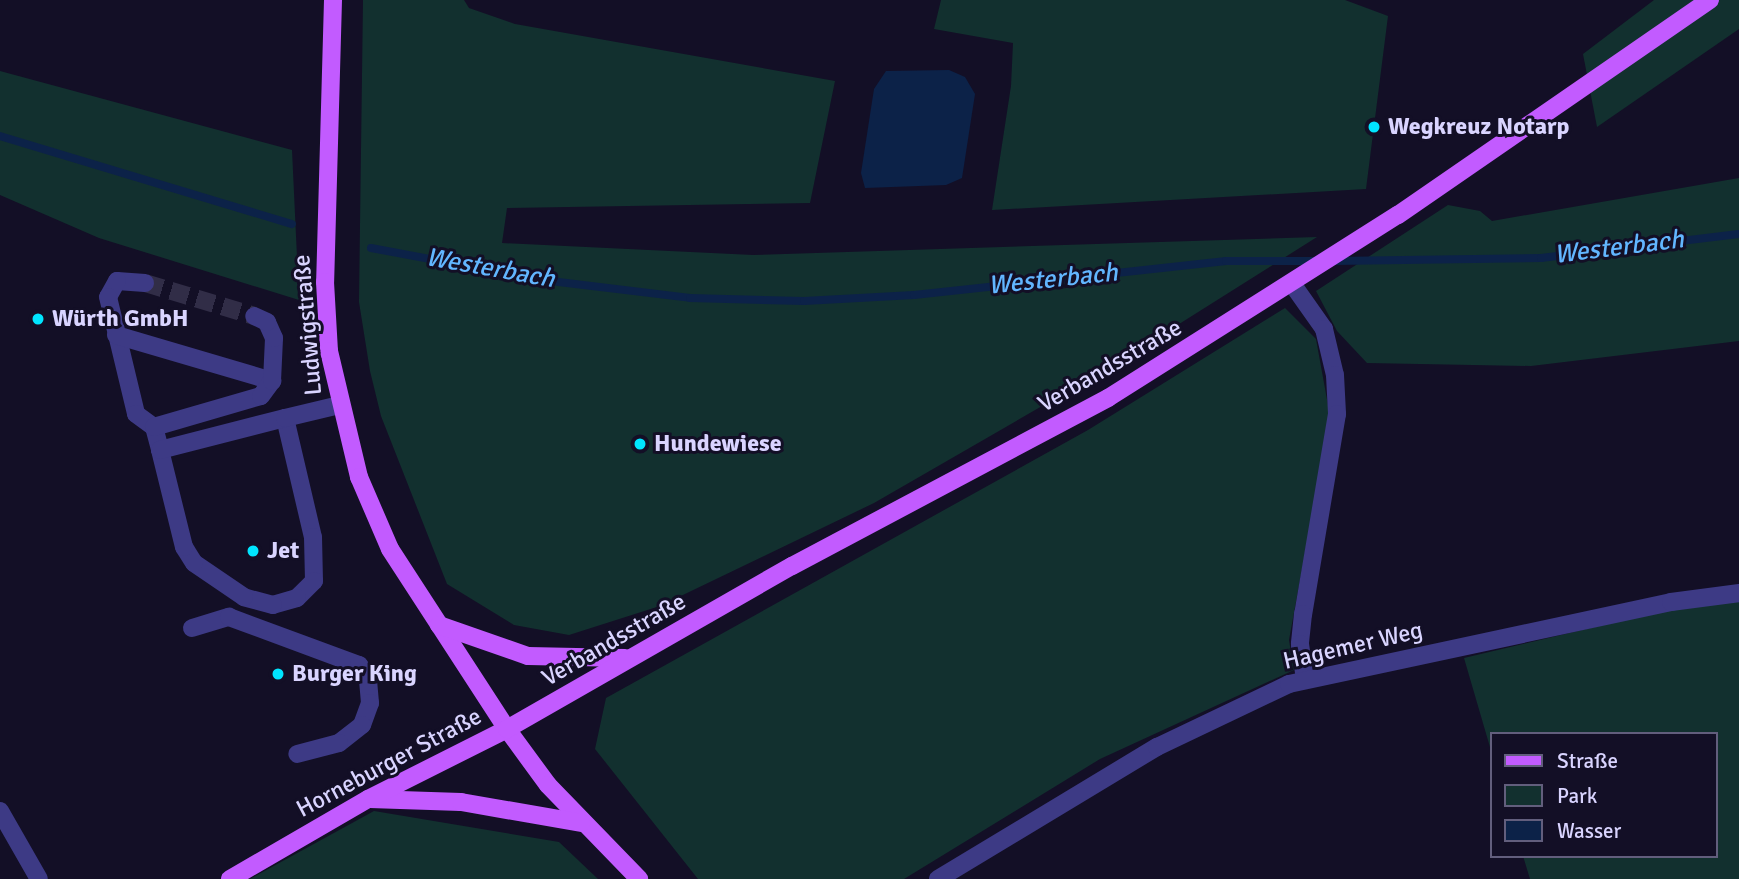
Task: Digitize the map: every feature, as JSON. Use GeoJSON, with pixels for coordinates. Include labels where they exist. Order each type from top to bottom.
{"type":"FeatureCollection","features":[{"type":"Feature","properties":{"kind":"main road","name":"Ludwigstraße"},"geometry":{"type":"LineString","coordinates":[[333,0],[325,282],[339,405],[359,477],[390,549],[507,729]]}},
{"type":"Feature","properties":{"kind":"main road","name":"Verbandsstraße"},"geometry":{"type":"LineString","coordinates":[[507,729],[629,658],[1108,398],[1293,285],[1710,0]]}},
{"type":"Feature","properties":{"kind":"main road"},"geometry":{"type":"LineString","coordinates":[[439,625],[528,656],[629,658]]}},
{"type":"Feature","properties":{"kind":"main road","name":"Horneburger Straße"},"geometry":{"type":"LineString","coordinates":[[230,879],[368,799],[507,729],[582,823],[639,879]]}},
{"type":"Feature","properties":{"kind":"main road"},"geometry":{"type":"LineString","coordinates":[[368,799],[461,802],[582,823]]}},
{"type":"Feature","properties":{"kind":"street"},"geometry":{"type":"LineString","coordinates":[[145,283],[133,279],[117,281],[108,297],[136,414],[154,426],[184,547],[194,563],[244,597],[272,605],[298,598],[314,581],[313,537],[285,418]]}},
{"type":"Feature","properties":{"kind":"street"},"geometry":{"type":"LineString","coordinates":[[1293,285],[1324,329],[1335,375],[1337,414],[1303,614],[1300,645],[1305,678]]}},
{"type":"Feature","properties":{"kind":"street"},"geometry":{"type":"LineString","coordinates":[[154,426],[261,396],[272,381],[274,338],[267,322],[254,316]]}},
{"type":"Feature","properties":{"kind":"street"},"geometry":{"type":"LineString","coordinates":[[116,335],[272,381]]}},
{"type":"Feature","properties":{"kind":"street"},"geometry":{"type":"LineString","coordinates":[[160,450],[339,405]]}},
{"type":"Feature","properties":{"kind":"street","name":"Hagemer Weg"},"geometry":{"type":"LineString","coordinates":[[939,879],[1157,747],[1305,678],[1671,603],[1739,593]]}},
{"type":"Feature","properties":{"kind":"street"},"geometry":{"type":"LineString","coordinates":[[192,628],[229,617],[359,665],[368,680],[370,703],[362,725],[339,743],[297,754]]}},
{"type":"Feature","properties":{"kind":"street"},"geometry":{"type":"LineString","coordinates":[[0,811],[38,879]]}},
{"type":"Feature","properties":{"kind":"green space"},"geometry":{"type":"Polygon","coordinates":[[[363,0],[464,0],[469,8],[515,24],[835,81],[810,203],[507,208],[502,243],[753,255],[1317,237],[1122,360],[874,503],[660,606],[569,635],[514,625],[447,584],[381,416],[370,371],[359,302],[363,0]]]}},
{"type":"Feature","properties":{"kind":"green space"},"geometry":{"type":"Polygon","coordinates":[[[941,0],[1345,0],[1388,16],[1366,189],[992,210],[1011,86],[1013,43],[934,29],[941,0]]]}},
{"type":"Feature","properties":{"kind":"green space"},"geometry":{"type":"Polygon","coordinates":[[[1654,0],[1739,0],[1739,29],[1597,127],[1583,54],[1654,0]]]}},
{"type":"Feature","properties":{"kind":"green space"},"geometry":{"type":"Polygon","coordinates":[[[0,71],[292,150],[299,300],[99,238],[0,195],[0,71]]]}},
{"type":"Feature","properties":{"kind":"green space"},"geometry":{"type":"Polygon","coordinates":[[[1739,178],[1739,341],[1531,366],[1367,363],[1337,331],[1316,291],[1448,205],[1480,211],[1492,221],[1739,178]]]}},
{"type":"Feature","properties":{"kind":"green space"},"geometry":{"type":"Polygon","coordinates":[[[1285,308],[1316,339],[1330,416],[1289,640],[1294,670],[1100,759],[904,879],[698,879],[595,749],[606,698],[1088,430],[1285,308]]]}},
{"type":"Feature","properties":{"kind":"green space"},"geometry":{"type":"Polygon","coordinates":[[[1739,601],[1739,879],[1530,879],[1524,858],[1718,858],[1718,732],[1490,732],[1490,747],[1464,658],[1675,608],[1739,601]]]}},
{"type":"Feature","properties":{"kind":"green space"},"geometry":{"type":"Polygon","coordinates":[[[374,811],[559,842],[598,879],[250,879],[374,811]]]}},
{"type":"Feature","properties":{"kind":"water"},"geometry":{"type":"Polygon","coordinates":[[[949,70],[965,77],[975,94],[962,178],[946,185],[865,188],[861,173],[874,89],[886,71],[949,70]]]}},
{"type":"Feature","properties":{"kind":"waterway","name":"Westerbach"},"geometry":{"type":"LineString","coordinates":[[0,136],[292,224]]}},
{"type":"Feature","properties":{"kind":"waterway","name":"Westerbach"},"geometry":{"type":"LineString","coordinates":[[1334,261],[1541,258],[1739,234]]}},
{"type":"Feature","properties":{"kind":"waterway","name":"Westerbach"},"geometry":{"type":"LineString","coordinates":[[371,248],[542,280],[690,298],[804,301],[914,295],[1226,261],[1318,261]]}},
{"type":"Feature","properties":{"kind":"tunnel"},"geometry":{"type":"LineString","coordinates":[[145,283],[254,316]]}},
{"type":"Feature","properties":{"kind":"place","name":"Wegkreuz Notarp"},"geometry":{"type":"Point","coordinates":[1374,127]}},
{"type":"Feature","properties":{"kind":"place","name":"Würth GmbH"},"geometry":{"type":"Point","coordinates":[38,319]}},
{"type":"Feature","properties":{"kind":"place","name":"Hundewiese"},"geometry":{"type":"Point","coordinates":[640,444]}},
{"type":"Feature","properties":{"kind":"place","name":"Jet"},"geometry":{"type":"Point","coordinates":[253,551]}},
{"type":"Feature","properties":{"kind":"place","name":"Burger King"},"geometry":{"type":"Point","coordinates":[278,674]}}]}
